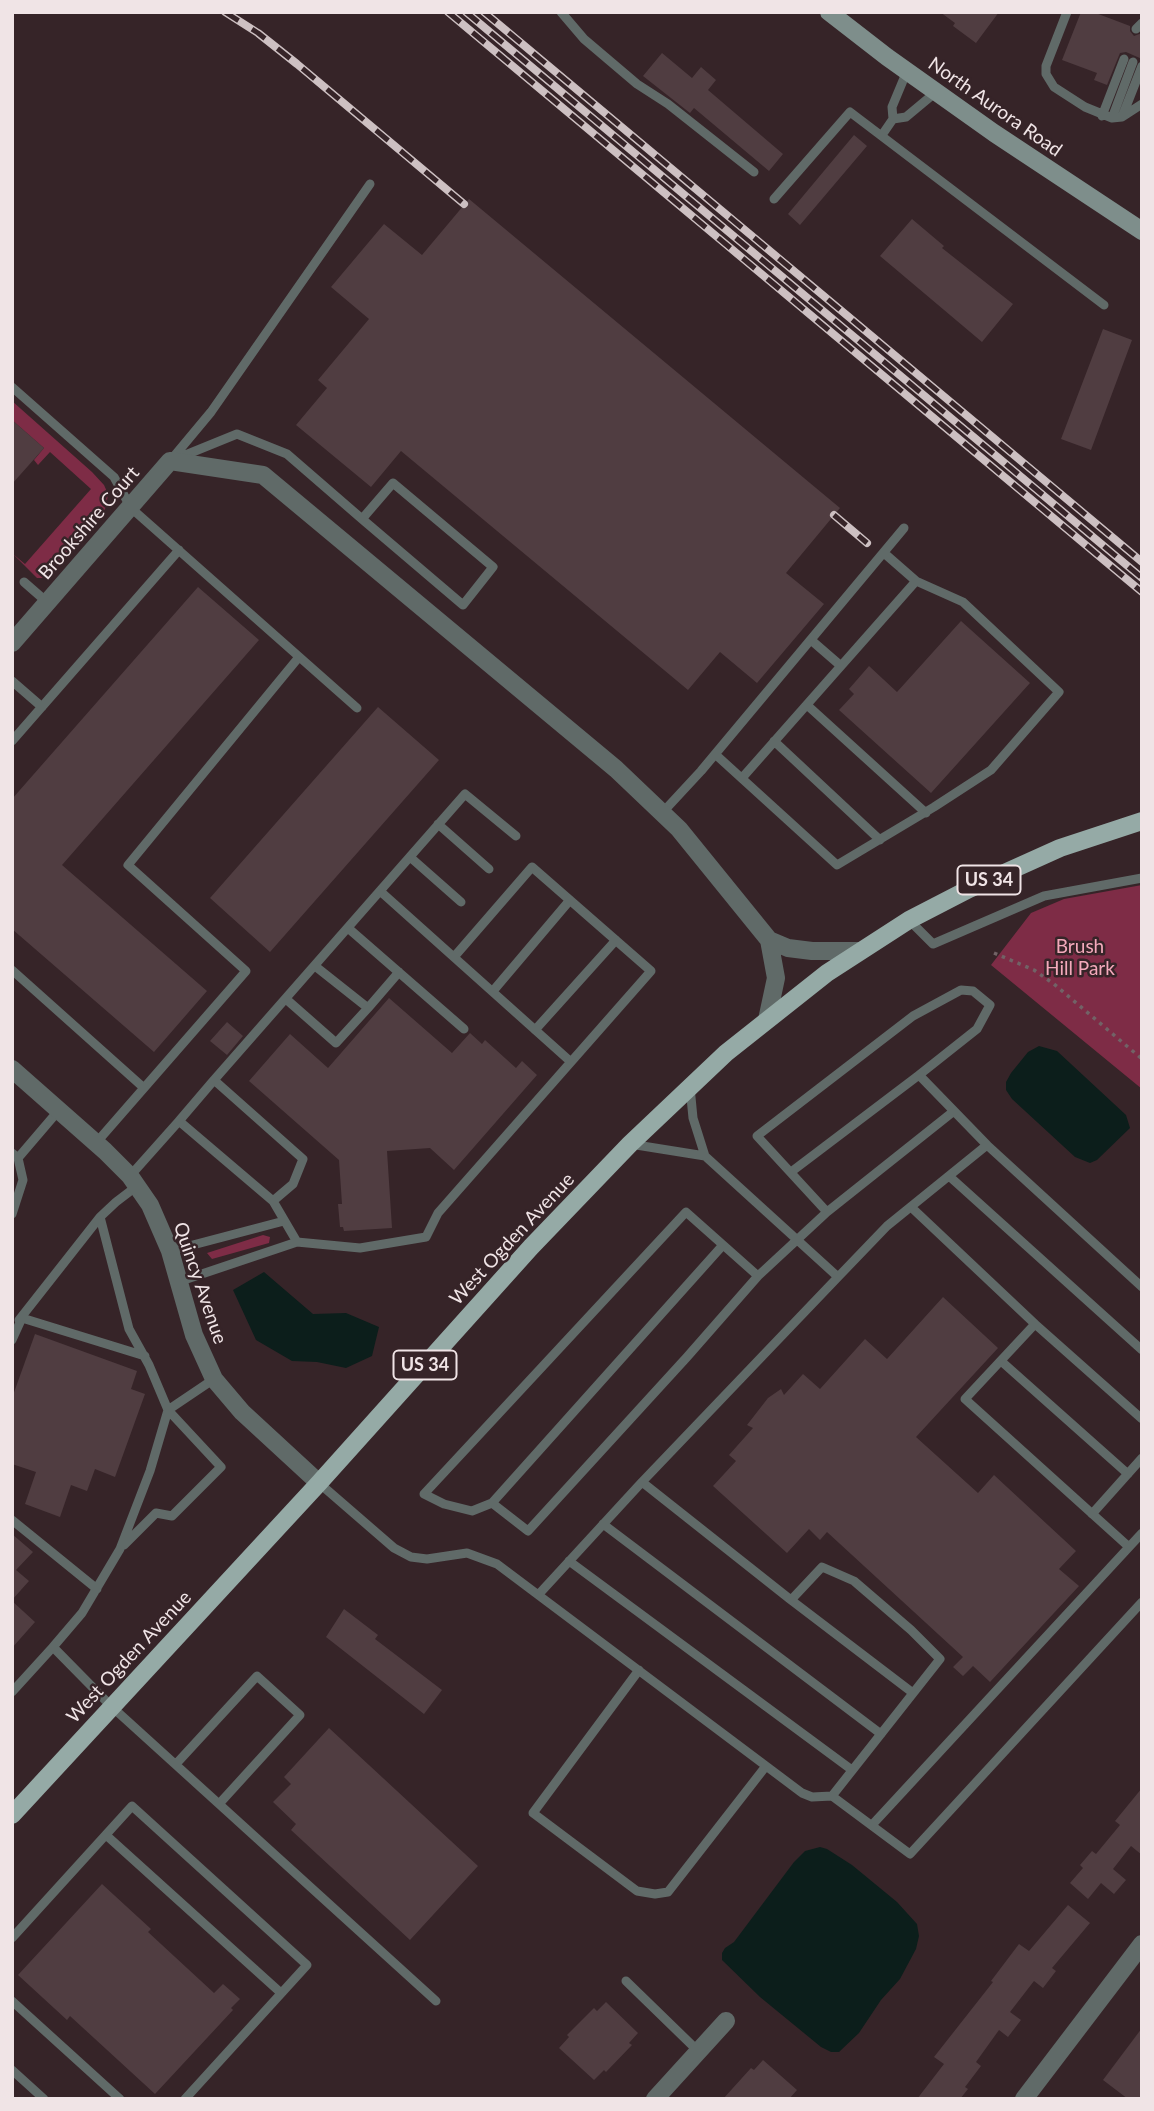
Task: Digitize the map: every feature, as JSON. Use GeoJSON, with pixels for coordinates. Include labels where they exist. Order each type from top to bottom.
{"type":"FeatureCollection","features":[{"type":"Feature","properties":{"kind":"main road","name":"North Aurora Road"},"geometry":{"type":"LineString","coordinates":[[830,12],[936,92],[1142,231]]}},
{"type":"Feature","properties":{"kind":"main road","name":"West Ogden Avenue"},"geometry":{"type":"LineString","coordinates":[[12,1815],[531,1247],[690,1086],[766,1020],[859,951],[909,920],[1048,853],[1142,821]]}},
{"type":"Feature","properties":{"kind":"street","name":"Brookshire Court"},"geometry":{"type":"LineString","coordinates":[[12,643],[170,461]]}},
{"type":"Feature","properties":{"kind":"street"},"geometry":{"type":"LineString","coordinates":[[170,461],[263,475],[663,812],[769,940],[800,950],[859,951]]}},
{"type":"Feature","properties":{"kind":"street"},"geometry":{"type":"LineString","coordinates":[[766,1020],[776,978],[769,940]]}},
{"type":"Feature","properties":{"kind":"street","name":"Quincy Avenue"},"geometry":{"type":"LineString","coordinates":[[12,1069],[96,1143],[134,1181],[150,1205],[170,1251],[194,1335],[214,1379],[242,1412],[319,1482]]}},
{"type":"Feature","properties":{"kind":"street"},"geometry":{"type":"LineString","coordinates":[[1032,2096],[1142,1944]]}},
{"type":"Feature","properties":{"kind":"street"},"geometry":{"type":"LineString","coordinates":[[661,2097],[726,2021]]}},
{"type":"Feature","properties":{"kind":"lane"},"geometry":{"type":"LineString","coordinates":[[561,12],[584,39],[637,84],[668,104],[754,172]]}},
{"type":"Feature","properties":{"kind":"lane"},"geometry":{"type":"LineString","coordinates":[[1067,12],[1049,58],[1046,74],[1054,87],[1107,117],[1122,117],[1139,107],[1142,94]]}},
{"type":"Feature","properties":{"kind":"lane"},"geometry":{"type":"LineString","coordinates":[[1107,117],[1133,62]]}},
{"type":"Feature","properties":{"kind":"lane"},"geometry":{"type":"LineString","coordinates":[[1122,117],[1133,62]]}},
{"type":"Feature","properties":{"kind":"lane"},"geometry":{"type":"LineString","coordinates":[[882,135],[893,119],[892,107],[907,71]]}},
{"type":"Feature","properties":{"kind":"lane"},"geometry":{"type":"LineString","coordinates":[[893,119],[906,117],[936,92]]}},
{"type":"Feature","properties":{"kind":"lane"},"geometry":{"type":"LineString","coordinates":[[774,199],[850,112],[1104,305]]}},
{"type":"Feature","properties":{"kind":"lane"},"geometry":{"type":"LineString","coordinates":[[170,461],[211,412],[370,184]]}},
{"type":"Feature","properties":{"kind":"lane"},"geometry":{"type":"LineString","coordinates":[[12,387],[114,477],[131,508],[357,708]]}},
{"type":"Feature","properties":{"kind":"lane"},"geometry":{"type":"LineString","coordinates":[[170,461],[237,434],[287,454],[362,519],[463,605],[493,567],[393,483],[362,519]]}},
{"type":"Feature","properties":{"kind":"lane"},"geometry":{"type":"LineString","coordinates":[[663,812],[715,754],[904,528]]}},
{"type":"Feature","properties":{"kind":"lane"},"geometry":{"type":"LineString","coordinates":[[12,741],[179,550]]}},
{"type":"Feature","properties":{"kind":"lane"},"geometry":{"type":"LineString","coordinates":[[715,754],[837,866],[992,770],[1059,692],[963,602],[916,581],[884,553]]}},
{"type":"Feature","properties":{"kind":"lane"},"geometry":{"type":"LineString","coordinates":[[742,778],[916,581]]}},
{"type":"Feature","properties":{"kind":"lane"},"geometry":{"type":"LineString","coordinates":[[24,582],[48,603]]}},
{"type":"Feature","properties":{"kind":"lane"},"geometry":{"type":"LineString","coordinates":[[811,640],[841,666]]}},
{"type":"Feature","properties":{"kind":"lane"},"geometry":{"type":"LineString","coordinates":[[96,1143],[246,971],[128,865],[299,657]]}},
{"type":"Feature","properties":{"kind":"lane"},"geometry":{"type":"LineString","coordinates":[[12,681],[42,707]]}},
{"type":"Feature","properties":{"kind":"lane"},"geometry":{"type":"LineString","coordinates":[[807,705],[926,813]]}},
{"type":"Feature","properties":{"kind":"lane"},"geometry":{"type":"LineString","coordinates":[[774,741],[880,840]]}},
{"type":"Feature","properties":{"kind":"lane"},"geometry":{"type":"LineString","coordinates":[[12,1340],[22,1318],[100,1217],[134,1181],[179,1121],[465,794],[516,836]]}},
{"type":"Feature","properties":{"kind":"lane"},"geometry":{"type":"LineString","coordinates":[[438,824],[489,869]]}},
{"type":"Feature","properties":{"kind":"lane"},"geometry":{"type":"LineString","coordinates":[[410,858],[460,902]]}},
{"type":"Feature","properties":{"kind":"lane"},"geometry":{"type":"LineString","coordinates":[[178,1282],[297,1241],[360,1248],[426,1237],[438,1213],[651,971],[532,867],[454,957]]}},
{"type":"Feature","properties":{"kind":"lane"},"geometry":{"type":"LineString","coordinates":[[909,920],[933,944],[1044,896],[1142,878]]}},
{"type":"Feature","properties":{"kind":"lane"},"geometry":{"type":"LineString","coordinates":[[380,891],[570,1062]]}},
{"type":"Feature","properties":{"kind":"lane"},"geometry":{"type":"LineString","coordinates":[[493,991],[570,900]]}},
{"type":"Feature","properties":{"kind":"lane"},"geometry":{"type":"LineString","coordinates":[[348,928],[464,1029]]}},
{"type":"Feature","properties":{"kind":"lane"},"geometry":{"type":"LineString","coordinates":[[535,1030],[615,940]]}},
{"type":"Feature","properties":{"kind":"lane"},"geometry":{"type":"LineString","coordinates":[[315,966],[368,1008]]}},
{"type":"Feature","properties":{"kind":"lane"},"geometry":{"type":"LineString","coordinates":[[12,971],[144,1088]]}},
{"type":"Feature","properties":{"kind":"lane"},"geometry":{"type":"LineString","coordinates":[[286,999],[336,1043],[399,972]]}},
{"type":"Feature","properties":{"kind":"lane"},"geometry":{"type":"LineString","coordinates":[[790,1172],[977,1028],[990,1005],[973,991],[961,990],[913,1016],[757,1136],[790,1172],[827,1212]]}},
{"type":"Feature","properties":{"kind":"lane"},"geometry":{"type":"LineString","coordinates":[[919,1075],[987,1145],[1142,1287]]}},
{"type":"Feature","properties":{"kind":"lane"},"geometry":{"type":"LineString","coordinates":[[214,1080],[303,1159],[293,1184],[273,1201]]}},
{"type":"Feature","properties":{"kind":"lane"},"geometry":{"type":"LineString","coordinates":[[690,1086],[693,1118],[705,1156],[838,1277]]}},
{"type":"Feature","properties":{"kind":"lane"},"geometry":{"type":"LineString","coordinates":[[12,1214],[23,1180],[15,1155],[59,1110]]}},
{"type":"Feature","properties":{"kind":"lane"},"geometry":{"type":"LineString","coordinates":[[492,1503],[528,1531],[758,1276],[827,1212],[954,1111]]}},
{"type":"Feature","properties":{"kind":"lane"},"geometry":{"type":"LineString","coordinates":[[179,1121],[273,1201],[297,1241]]}},
{"type":"Feature","properties":{"kind":"lane"},"geometry":{"type":"LineString","coordinates":[[630,1144],[705,1156]]}},
{"type":"Feature","properties":{"kind":"lane"},"geometry":{"type":"LineString","coordinates":[[538,1594],[887,1226],[987,1145]]}},
{"type":"Feature","properties":{"kind":"lane"},"geometry":{"type":"LineString","coordinates":[[949,1176],[1142,1350]]}},
{"type":"Feature","properties":{"kind":"lane"},"geometry":{"type":"LineString","coordinates":[[911,1207],[1034,1324],[1142,1419]]}},
{"type":"Feature","properties":{"kind":"lane"},"geometry":{"type":"LineString","coordinates":[[723,1245],[492,1503],[472,1511],[444,1504],[424,1494],[686,1212],[758,1276]]}},
{"type":"Feature","properties":{"kind":"lane"},"geometry":{"type":"LineString","coordinates":[[100,1217],[129,1329],[145,1356],[169,1410],[221,1467],[173,1516],[156,1513],[120,1549]]}},
{"type":"Feature","properties":{"kind":"lane"},"geometry":{"type":"LineString","coordinates":[[170,1251],[284,1221]]}},
{"type":"Feature","properties":{"kind":"lane"},"geometry":{"type":"LineString","coordinates":[[12,1326],[22,1318]]}},
{"type":"Feature","properties":{"kind":"lane"},"geometry":{"type":"LineString","coordinates":[[22,1318],[145,1356]]}},
{"type":"Feature","properties":{"kind":"lane"},"geometry":{"type":"LineString","coordinates":[[1034,1324],[965,1399],[1129,1547]]}},
{"type":"Feature","properties":{"kind":"lane"},"geometry":{"type":"LineString","coordinates":[[1001,1361],[1128,1474]]}},
{"type":"Feature","properties":{"kind":"lane"},"geometry":{"type":"LineString","coordinates":[[12,1692],[82,1613],[120,1549],[150,1471],[169,1410],[214,1379]]}},
{"type":"Feature","properties":{"kind":"lane"},"geometry":{"type":"LineString","coordinates":[[1092,1514],[1142,1458]]}},
{"type":"Feature","properties":{"kind":"lane"},"geometry":{"type":"LineString","coordinates":[[319,1482],[394,1548],[411,1557],[427,1559],[467,1553],[497,1564],[802,1793],[812,1797],[832,1796],[910,1854],[1142,1602]]}},
{"type":"Feature","properties":{"kind":"lane"},"geometry":{"type":"LineString","coordinates":[[642,1482],[790,1600],[913,1693]]}},
{"type":"Feature","properties":{"kind":"lane"},"geometry":{"type":"LineString","coordinates":[[12,1520],[97,1588]]}},
{"type":"Feature","properties":{"kind":"lane"},"geometry":{"type":"LineString","coordinates":[[603,1524],[881,1734]]}},
{"type":"Feature","properties":{"kind":"lane"},"geometry":{"type":"LineString","coordinates":[[872,1825],[1142,1533]]}},
{"type":"Feature","properties":{"kind":"lane"},"geometry":{"type":"LineString","coordinates":[[569,1561],[852,1770]]}},
{"type":"Feature","properties":{"kind":"lane"},"geometry":{"type":"LineString","coordinates":[[790,1600],[822,1567],[854,1581],[911,1630],[940,1660],[832,1796]]}},
{"type":"Feature","properties":{"kind":"lane"},"geometry":{"type":"LineString","coordinates":[[52,1647],[111,1706],[436,2001]]}},
{"type":"Feature","properties":{"kind":"lane"},"geometry":{"type":"LineString","coordinates":[[639,1670],[533,1813],[637,1891],[655,1894],[668,1892],[766,1766]]}},
{"type":"Feature","properties":{"kind":"lane"},"geometry":{"type":"LineString","coordinates":[[176,1765],[257,1676],[283,1699],[300,1715],[219,1804]]}},
{"type":"Feature","properties":{"kind":"lane"},"geometry":{"type":"LineString","coordinates":[[12,1938],[132,1806],[307,1965],[185,2099]]}},
{"type":"Feature","properties":{"kind":"lane"},"geometry":{"type":"LineString","coordinates":[[106,1835],[281,1993]]}},
{"type":"Feature","properties":{"kind":"lane"},"geometry":{"type":"LineString","coordinates":[[626,1981],[698,2051]]}},
{"type":"Feature","properties":{"kind":"lane"},"geometry":{"type":"LineString","coordinates":[[12,2001],[120,2099]]}},
{"type":"Feature","properties":{"kind":"lane"},"geometry":{"type":"LineString","coordinates":[[12,2070],[44,2099]]}},
{"type":"Feature","properties":{"kind":"path"},"geometry":{"type":"LineString","coordinates":[[994,953],[1034,970],[1054,984],[1142,1059]]}},
{"type":"Feature","properties":{"kind":"green space"},"geometry":{"type":"Polygon","coordinates":[[[12,401],[92,472],[108,494],[106,507],[99,520],[50,576],[45,578],[37,578],[13,554],[25,564],[91,489],[50,452],[38,465],[34,460],[44,448],[12,420],[12,401]]]}},
{"type":"Feature","properties":{"kind":"green space","name":"Brush Hill Park"},"geometry":{"type":"Polygon","coordinates":[[[1142,885],[1142,1089],[991,965],[1031,913],[1064,899],[1142,885]]]}},
{"type":"Feature","properties":{"kind":"green space"},"geometry":{"type":"Polygon","coordinates":[[[263,1235],[270,1237],[269,1243],[212,1259],[207,1253],[263,1235]]]}},
{"type":"Feature","properties":{"kind":"shaded area"},"geometry":{"type":"Polygon","coordinates":[[[1039,1046],[1057,1051],[1126,1115],[1130,1128],[1097,1160],[1090,1163],[1075,1157],[1012,1099],[1006,1090],[1006,1082],[1011,1073],[1028,1052],[1039,1046]]]}},
{"type":"Feature","properties":{"kind":"shaded area"},"geometry":{"type":"Polygon","coordinates":[[[264,1272],[313,1314],[346,1313],[379,1327],[372,1356],[346,1368],[317,1362],[292,1361],[256,1340],[233,1290],[264,1272]]]}},
{"type":"Feature","properties":{"kind":"shaded area"},"geometry":{"type":"Polygon","coordinates":[[[820,1847],[852,1865],[897,1902],[917,1924],[919,1936],[916,1949],[900,1979],[881,2000],[859,2033],[839,2052],[831,2052],[821,2047],[760,1997],[722,1960],[725,1948],[734,1942],[794,1862],[805,1851],[820,1847]]]}},
{"type":"Feature","properties":{"kind":"building"},"geometry":{"type":"Polygon","coordinates":[[[940,12],[999,12],[976,43],[953,26],[955,23],[940,12]]]}},
{"type":"Feature","properties":{"kind":"building"},"geometry":{"type":"Polygon","coordinates":[[[1081,12],[1093,12],[1130,26],[1134,36],[1142,33],[1142,59],[1126,52],[1120,53],[1107,85],[1094,80],[1097,73],[1062,60],[1081,12]]]}},
{"type":"Feature","properties":{"kind":"building"},"geometry":{"type":"Polygon","coordinates":[[[662,53],[692,78],[701,67],[716,80],[708,90],[783,154],[769,171],[694,108],[690,113],[643,76],[662,53]]]}},
{"type":"Feature","properties":{"kind":"building"},"geometry":{"type":"Polygon","coordinates":[[[854,135],[867,146],[800,225],[788,214],[854,135]]]}},
{"type":"Feature","properties":{"kind":"building"},"geometry":{"type":"Polygon","coordinates":[[[469,199],[840,508],[786,573],[824,604],[757,683],[720,652],[688,690],[401,451],[371,487],[296,425],[327,388],[318,380],[369,319],[331,287],[384,224],[422,255],[469,199]]]}},
{"type":"Feature","properties":{"kind":"building"},"geometry":{"type":"Polygon","coordinates":[[[912,219],[944,246],[942,248],[1013,304],[982,342],[880,256],[912,219]]]}},
{"type":"Feature","properties":{"kind":"building"},"geometry":{"type":"Polygon","coordinates":[[[1103,329],[1132,340],[1091,450],[1061,439],[1103,329]]]}},
{"type":"Feature","properties":{"kind":"building"},"geometry":{"type":"Polygon","coordinates":[[[12,420],[44,448],[12,484],[12,420]]]}},
{"type":"Feature","properties":{"kind":"building"},"geometry":{"type":"Polygon","coordinates":[[[198,587],[259,640],[62,865],[207,991],[154,1052],[12,929],[12,799],[198,587]]]}},
{"type":"Feature","properties":{"kind":"building"},"geometry":{"type":"Polygon","coordinates":[[[961,621],[1030,683],[931,793],[839,710],[854,694],[849,689],[869,666],[897,692],[961,621]]]}},
{"type":"Feature","properties":{"kind":"building"},"geometry":{"type":"Polygon","coordinates":[[[378,707],[439,760],[270,952],[210,898],[378,707]]]}},
{"type":"Feature","properties":{"kind":"building"},"geometry":{"type":"Polygon","coordinates":[[[389,998],[452,1053],[470,1033],[482,1044],[485,1040],[516,1068],[522,1061],[537,1075],[454,1170],[430,1148],[387,1151],[392,1228],[344,1231],[343,1227],[340,1227],[338,1204],[342,1204],[339,1160],[249,1081],[290,1034],[328,1068],[389,998]]]}},
{"type":"Feature","properties":{"kind":"building"},"geometry":{"type":"Polygon","coordinates":[[[227,1022],[243,1036],[227,1055],[210,1041],[227,1022]]]}},
{"type":"Feature","properties":{"kind":"building"},"geometry":{"type":"Polygon","coordinates":[[[943,1297],[998,1348],[916,1437],[978,1493],[994,1475],[1076,1551],[1059,1569],[1079,1586],[990,1682],[973,1666],[963,1676],[953,1667],[963,1657],[827,1532],[820,1540],[809,1529],[787,1553],[713,1486],[736,1461],[729,1455],[753,1428],[747,1425],[768,1398],[781,1389],[784,1395],[803,1374],[820,1389],[865,1339],[887,1359],[943,1297]]]}},
{"type":"Feature","properties":{"kind":"building"},"geometry":{"type":"Polygon","coordinates":[[[35,1334],[137,1371],[131,1389],[145,1394],[115,1477],[95,1469],[87,1491],[71,1485],[60,1517],[25,1504],[36,1472],[12,1464],[12,1398],[35,1334]]]}},
{"type":"Feature","properties":{"kind":"building"},"geometry":{"type":"Polygon","coordinates":[[[12,1534],[33,1552],[16,1570],[29,1581],[12,1600],[12,1534]]]}},
{"type":"Feature","properties":{"kind":"building"},"geometry":{"type":"Polygon","coordinates":[[[12,1601],[35,1622],[12,1648],[12,1601]]]}},
{"type":"Feature","properties":{"kind":"building"},"geometry":{"type":"Polygon","coordinates":[[[344,1609],[378,1635],[375,1639],[442,1690],[424,1714],[326,1637],[344,1609]]]}},
{"type":"Feature","properties":{"kind":"building"},"geometry":{"type":"Polygon","coordinates":[[[329,1728],[478,1866],[410,1940],[291,1830],[296,1824],[273,1802],[291,1784],[284,1777],[329,1728]]]}},
{"type":"Feature","properties":{"kind":"building"},"geometry":{"type":"Polygon","coordinates":[[[1142,1788],[1142,1855],[1131,1846],[1113,1869],[1126,1880],[1114,1894],[1101,1883],[1088,1899],[1070,1883],[1083,1868],[1080,1865],[1092,1851],[1096,1854],[1120,1825],[1115,1821],[1142,1788]]]}},
{"type":"Feature","properties":{"kind":"building"},"geometry":{"type":"Polygon","coordinates":[[[102,1884],[151,1929],[148,1932],[214,1993],[223,1984],[240,1999],[231,2008],[233,2010],[155,2094],[70,2016],[67,2020],[18,1975],[102,1884]]]}},
{"type":"Feature","properties":{"kind":"building"},"geometry":{"type":"Polygon","coordinates":[[[1068,1905],[1090,1923],[1052,1968],[1056,1971],[1043,1988],[1034,1981],[1010,2012],[1021,2020],[1008,2037],[999,2030],[976,2062],[981,2066],[965,2087],[968,2089],[960,2099],[917,2099],[944,2064],[934,2057],[1019,1944],[1029,1951],[1068,1905]]]}},
{"type":"Feature","properties":{"kind":"building"},"geometry":{"type":"Polygon","coordinates":[[[606,2002],[638,2033],[629,2043],[632,2045],[606,2072],[604,2070],[594,2080],[559,2048],[569,2037],[567,2035],[594,2008],[597,2011],[606,2002]]]}},
{"type":"Feature","properties":{"kind":"building"},"geometry":{"type":"Polygon","coordinates":[[[1142,2028],[1142,2099],[1128,2099],[1103,2080],[1142,2028]]]}},
{"type":"Feature","properties":{"kind":"building"},"geometry":{"type":"Polygon","coordinates":[[[763,2060],[797,2090],[789,2099],[723,2099],[751,2068],[754,2070],[763,2060]]]}},
{"type":"Feature","properties":{"kind":"railway"},"geometry":{"type":"LineString","coordinates":[[225,12],[258,33],[297,64],[464,204]]}},
{"type":"Feature","properties":{"kind":"railway"},"geometry":{"type":"LineString","coordinates":[[448,12],[1142,592]]}},
{"type":"Feature","properties":{"kind":"railway"},"geometry":{"type":"LineString","coordinates":[[466,12],[1142,578]]}},
{"type":"Feature","properties":{"kind":"railway"},"geometry":{"type":"LineString","coordinates":[[484,12],[1142,562]]}},
{"type":"Feature","properties":{"kind":"railway"},"geometry":{"type":"LineString","coordinates":[[834,515],[867,543]]}}]}
